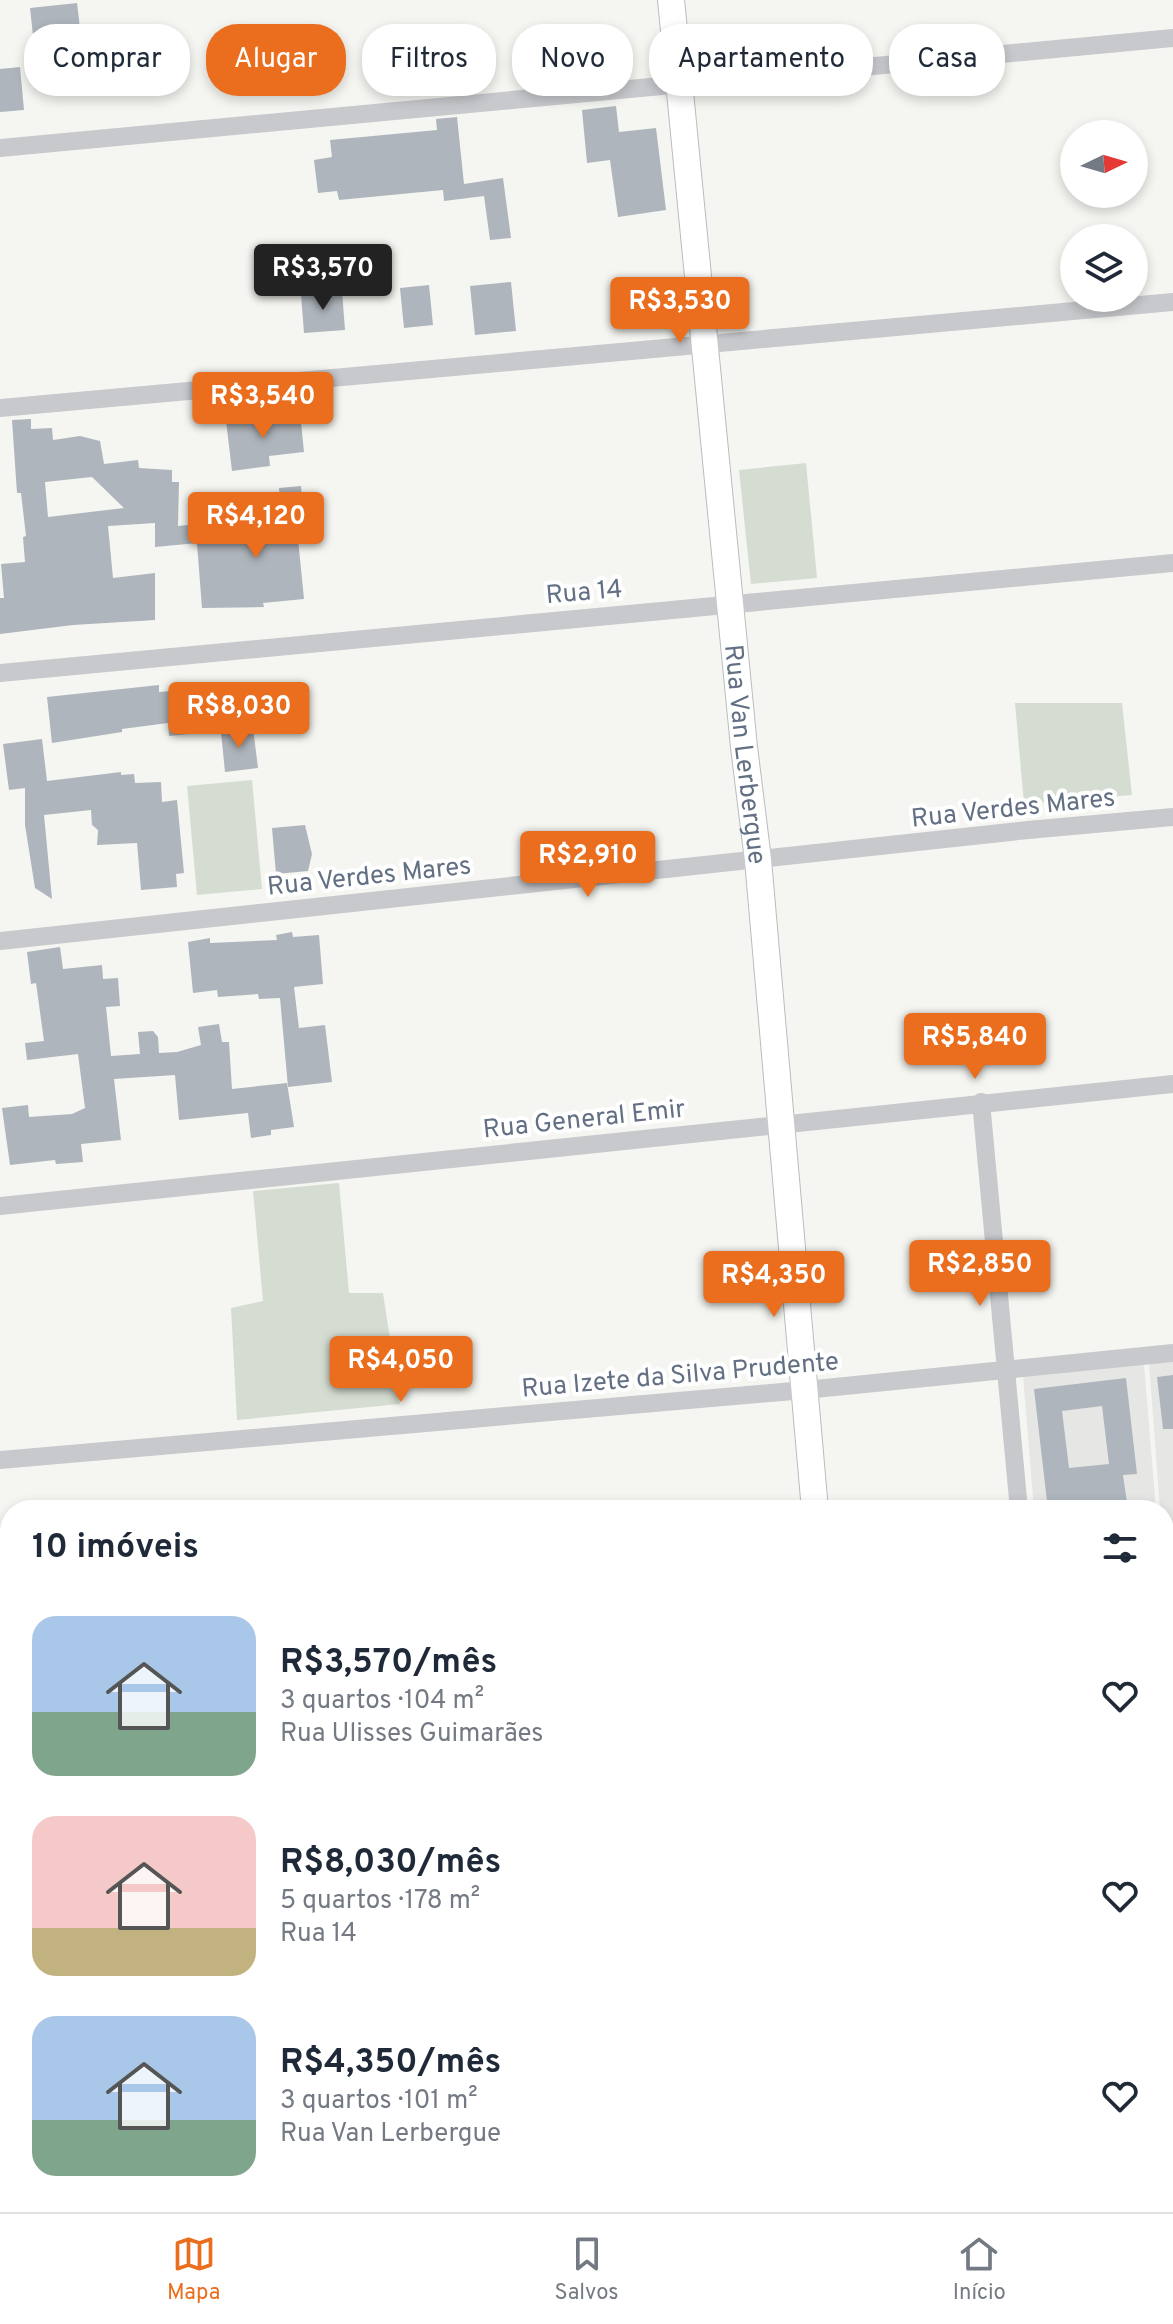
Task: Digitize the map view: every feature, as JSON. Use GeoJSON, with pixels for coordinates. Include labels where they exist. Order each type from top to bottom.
{"type":"FeatureCollection","features":[{"type":"Feature","properties":{"kind":"street","name":"Rua Van Lerbergue"},"geometry":{"type":"LineString","coordinates":[[671,0],[673,24]]}},
{"type":"Feature","properties":{"kind":"street"},"geometry":{"type":"LineString","coordinates":[[873,65],[1173,38]]}},
{"type":"Feature","properties":{"kind":"street"},"geometry":{"type":"LineString","coordinates":[[0,148],[649,86]]}},
{"type":"Feature","properties":{"kind":"street","name":"Rua Van Lerbergue"},"geometry":{"type":"LineString","coordinates":[[680,96],[744,747],[758,860],[814,1500]]}},
{"type":"Feature","properties":{"kind":"street"},"geometry":{"type":"LineString","coordinates":[[0,408],[1173,302]]}},
{"type":"Feature","properties":{"kind":"street","name":"Rua 14"},"geometry":{"type":"LineString","coordinates":[[0,673],[1173,563]]}},
{"type":"Feature","properties":{"kind":"street","name":"Rua Verdes Mares"},"geometry":{"type":"LineString","coordinates":[[0,941],[1173,817]]}},
{"type":"Feature","properties":{"kind":"street","name":"Rua General Emir"},"geometry":{"type":"LineString","coordinates":[[0,1206],[1173,1084]]}},
{"type":"Feature","properties":{"kind":"street"},"geometry":{"type":"LineString","coordinates":[[981,1102],[1018,1500]]}},
{"type":"Feature","properties":{"kind":"street","name":"Rua Izete da Silva Prudente"},"geometry":{"type":"LineString","coordinates":[[0,1460],[805,1390],[1173,1353]]}},
{"type":"Feature","properties":{"kind":"shaded area"},"geometry":{"type":"Polygon","coordinates":[[[806,463],[817,578],[751,584],[739,470],[806,463]]]}},
{"type":"Feature","properties":{"kind":"shaded area"},"geometry":{"type":"Polygon","coordinates":[[[1015,703],[1122,703],[1132,795],[1024,804],[1015,703]]]}},
{"type":"Feature","properties":{"kind":"shaded area"},"geometry":{"type":"Polygon","coordinates":[[[252,780],[262,889],[197,895],[187,786],[252,780]]]}},
{"type":"Feature","properties":{"kind":"shaded area"},"geometry":{"type":"Polygon","coordinates":[[[339,1183],[349,1293],[383,1293],[400,1404],[237,1420],[231,1308],[263,1301],[253,1191],[339,1183]]]}},
{"type":"Feature","properties":{"kind":"shaded area"},"geometry":{"type":"Polygon","coordinates":[[[1173,1361],[1173,1500],[1159,1500],[1149,1363],[1173,1361]]]}},
{"type":"Feature","properties":{"kind":"shaded area"},"geometry":{"type":"Polygon","coordinates":[[[1144,1364],[1155,1500],[1033,1500],[1023,1375],[1144,1364]]]}},
{"type":"Feature","properties":{"kind":"building"},"geometry":{"type":"Polygon","coordinates":[[[77,3],[80,24],[32,24],[30,8],[77,3]]]}},
{"type":"Feature","properties":{"kind":"building"},"geometry":{"type":"Polygon","coordinates":[[[20,67],[24,110],[0,112],[0,69],[20,67]]]}},
{"type":"Feature","properties":{"kind":"building"},"geometry":{"type":"Polygon","coordinates":[[[616,106],[619,132],[656,128],[666,210],[618,217],[610,160],[587,163],[582,110],[616,106]]]}},
{"type":"Feature","properties":{"kind":"building"},"geometry":{"type":"Polygon","coordinates":[[[457,117],[464,184],[503,178],[511,238],[490,240],[484,196],[444,201],[443,190],[339,200],[337,191],[318,193],[314,160],[332,157],[330,140],[437,130],[436,119],[457,117]]]}},
{"type":"Feature","properties":{"kind":"building"},"geometry":{"type":"Polygon","coordinates":[[[511,282],[516,331],[475,335],[470,286],[511,282]]]}},
{"type":"Feature","properties":{"kind":"building"},"geometry":{"type":"Polygon","coordinates":[[[429,285],[433,325],[404,328],[400,288],[429,285]]]}},
{"type":"Feature","properties":{"kind":"building"},"geometry":{"type":"Polygon","coordinates":[[[342,291],[345,330],[304,333],[301,294],[342,291]]]}},
{"type":"Feature","properties":{"kind":"building"},"geometry":{"type":"Polygon","coordinates":[[[300,412],[304,452],[269,456],[270,466],[232,471],[226,421],[300,412]]]}},
{"type":"Feature","properties":{"kind":"building"},"geometry":{"type":"Polygon","coordinates":[[[31,419],[31,429],[52,428],[53,440],[80,436],[100,441],[104,464],[138,460],[139,468],[172,470],[172,482],[179,482],[178,526],[197,524],[198,543],[155,547],[155,523],[108,526],[113,578],[155,573],[155,620],[0,634],[0,598],[4,598],[1,564],[25,562],[23,537],[26,536],[21,493],[17,493],[12,420],[31,419]],[[92,477],[45,482],[48,517],[124,508],[92,477]]]}},
{"type":"Feature","properties":{"kind":"building"},"geometry":{"type":"Polygon","coordinates":[[[301,486],[303,518],[296,519],[304,599],[263,603],[264,607],[202,608],[197,544],[239,541],[237,516],[281,512],[279,488],[301,486]]]}},
{"type":"Feature","properties":{"kind":"building"},"geometry":{"type":"Polygon","coordinates":[[[159,685],[159,692],[206,688],[215,706],[217,731],[169,736],[168,723],[52,743],[47,697],[159,685]]]}},
{"type":"Feature","properties":{"kind":"building"},"geometry":{"type":"Polygon","coordinates":[[[253,728],[258,768],[225,772],[221,732],[253,728]]]}},
{"type":"Feature","properties":{"kind":"building"},"geometry":{"type":"Polygon","coordinates":[[[42,739],[47,781],[121,772],[121,775],[134,774],[135,783],[161,782],[162,802],[177,800],[184,873],[176,874],[177,887],[141,890],[137,843],[97,845],[98,830],[92,825],[91,810],[44,815],[52,899],[35,888],[25,825],[25,788],[9,790],[3,744],[42,739]]]}},
{"type":"Feature","properties":{"kind":"building"},"geometry":{"type":"Polygon","coordinates":[[[305,825],[312,854],[308,871],[276,874],[272,828],[305,825]]]}},
{"type":"Feature","properties":{"kind":"building"},"geometry":{"type":"Polygon","coordinates":[[[292,932],[293,937],[319,935],[323,984],[294,987],[299,1028],[325,1025],[332,1082],[288,1087],[280,998],[259,999],[258,994],[218,997],[217,990],[193,993],[188,942],[210,938],[210,943],[277,940],[276,935],[292,932]]]}},
{"type":"Feature","properties":{"kind":"building"},"geometry":{"type":"Polygon","coordinates":[[[60,947],[63,969],[102,965],[103,979],[118,978],[120,1006],[106,1007],[111,1056],[140,1054],[138,1032],[153,1031],[158,1037],[159,1053],[177,1052],[201,1045],[198,1027],[219,1024],[222,1042],[229,1042],[232,1089],[287,1083],[294,1127],[271,1130],[271,1135],[251,1138],[248,1113],[179,1120],[175,1075],[114,1079],[121,1140],[81,1144],[83,1162],[56,1164],[55,1160],[10,1165],[2,1108],[28,1105],[29,1117],[72,1114],[85,1108],[78,1054],[27,1060],[25,1043],[44,1041],[36,983],[31,984],[27,952],[60,947]]]}},
{"type":"Feature","properties":{"kind":"building"},"geometry":{"type":"Polygon","coordinates":[[[1173,1375],[1173,1429],[1163,1429],[1157,1377],[1173,1375]]]}},
{"type":"Feature","properties":{"kind":"building"},"geometry":{"type":"Polygon","coordinates":[[[1126,1378],[1137,1474],[1123,1475],[1127,1500],[1047,1500],[1034,1389],[1126,1378]],[[1102,1406],[1062,1411],[1069,1468],[1109,1464],[1102,1406]]]}}]}
